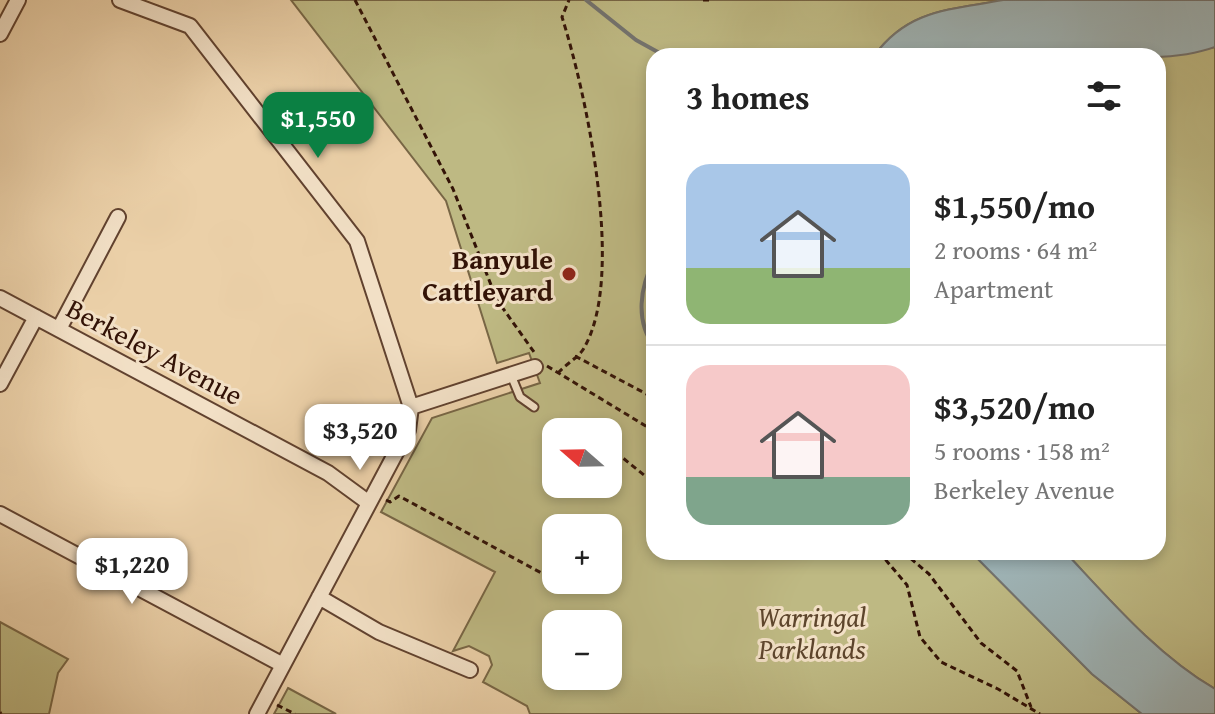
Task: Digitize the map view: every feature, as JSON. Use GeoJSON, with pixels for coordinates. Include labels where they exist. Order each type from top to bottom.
{"type":"FeatureCollection","features":[{"type":"Feature","properties":{"kind":"street"},"geometry":{"type":"LineString","coordinates":[[0,34],[18,0]]}},
{"type":"Feature","properties":{"kind":"street"},"geometry":{"type":"LineString","coordinates":[[120,0],[190,26],[357,241],[411,407],[408,430],[377,497],[257,714]]}},
{"type":"Feature","properties":{"kind":"street"},"geometry":{"type":"LineString","coordinates":[[59,329],[118,217]]}},
{"type":"Feature","properties":{"kind":"street","name":"Berkeley Avenue"},"geometry":{"type":"LineString","coordinates":[[0,298],[377,497]]}},
{"type":"Feature","properties":{"kind":"street"},"geometry":{"type":"LineString","coordinates":[[0,384],[36,317]]}},
{"type":"Feature","properties":{"kind":"street"},"geometry":{"type":"LineString","coordinates":[[411,407],[511,375],[538,361]]}},
{"type":"Feature","properties":{"kind":"street"},"geometry":{"type":"LineString","coordinates":[[0,514],[283,665]]}},
{"type":"Feature","properties":{"kind":"street"},"geometry":{"type":"LineString","coordinates":[[319,597],[379,632],[470,670]]}},
{"type":"Feature","properties":{"kind":"lane"},"geometry":{"type":"LineString","coordinates":[[511,375],[520,397],[534,407]]}},
{"type":"Feature","properties":{"kind":"path"},"geometry":{"type":"LineString","coordinates":[[355,0],[453,189],[497,300],[538,361],[646,426]]}},
{"type":"Feature","properties":{"kind":"path"},"geometry":{"type":"LineString","coordinates":[[558,373],[583,351],[593,329],[603,247],[591,137],[575,55],[562,17],[569,0]]}},
{"type":"Feature","properties":{"kind":"path"},"geometry":{"type":"LineString","coordinates":[[703,0],[709,0]]}},
{"type":"Feature","properties":{"kind":"path"},"geometry":{"type":"LineString","coordinates":[[575,356],[646,394]]}},
{"type":"Feature","properties":{"kind":"path"},"geometry":{"type":"LineString","coordinates":[[622,457],[646,477]]}},
{"type":"Feature","properties":{"kind":"path"},"geometry":{"type":"LineString","coordinates":[[377,497],[390,502],[399,496],[542,573]]}},
{"type":"Feature","properties":{"kind":"path"},"geometry":{"type":"LineString","coordinates":[[886,560],[907,585],[920,637],[941,662],[1040,714]]}},
{"type":"Feature","properties":{"kind":"path"},"geometry":{"type":"LineString","coordinates":[[912,560],[929,574],[981,643],[1017,671],[1031,708]]}},
{"type":"Feature","properties":{"kind":"path"},"geometry":{"type":"LineString","coordinates":[[276,704],[295,714]]}},
{"type":"Feature","properties":{"kind":"green space","name":"Warringal Parklands"},"geometry":{"type":"Polygon","coordinates":[[[291,0],[1003,0],[931,14],[901,29],[881,48],[646,48],[646,560],[979,560],[1092,674],[1142,714],[530,714],[527,706],[483,682],[492,665],[489,656],[469,646],[453,651],[495,572],[381,512],[432,418],[540,383],[529,353],[497,363],[446,201],[291,0]]]}},
{"type":"Feature","properties":{"kind":"green space"},"geometry":{"type":"Polygon","coordinates":[[[1215,47],[1215,689],[1154,644],[1072,560],[1166,560],[1166,55],[1215,47]]]}},
{"type":"Feature","properties":{"kind":"green space"},"geometry":{"type":"Polygon","coordinates":[[[0,622],[68,659],[58,673],[49,714],[0,714],[0,622]]]}},
{"type":"Feature","properties":{"kind":"green space"},"geometry":{"type":"Polygon","coordinates":[[[288,688],[336,714],[274,714],[288,688]]]}},
{"type":"Feature","properties":{"kind":"shaded area"},"geometry":{"type":"Polygon","coordinates":[[[1003,0],[1215,0],[1215,47],[1166,56],[1166,48],[881,48],[916,20],[948,10],[1003,0]]]}},
{"type":"Feature","properties":{"kind":"shaded area"},"geometry":{"type":"Polygon","coordinates":[[[979,560],[1072,560],[1154,644],[1215,689],[1215,714],[1142,714],[1092,674],[979,560]]]}},
{"type":"Feature","properties":{"kind":"waterway"},"geometry":{"type":"LineString","coordinates":[[586,0],[650,48]]}},
{"type":"Feature","properties":{"kind":"waterway"},"geometry":{"type":"LineString","coordinates":[[646,279],[642,304],[646,331]]}},
{"type":"Feature","properties":{"kind":"place","name":"Banyule Cattleyard"},"geometry":{"type":"Point","coordinates":[569,274]}}]}
